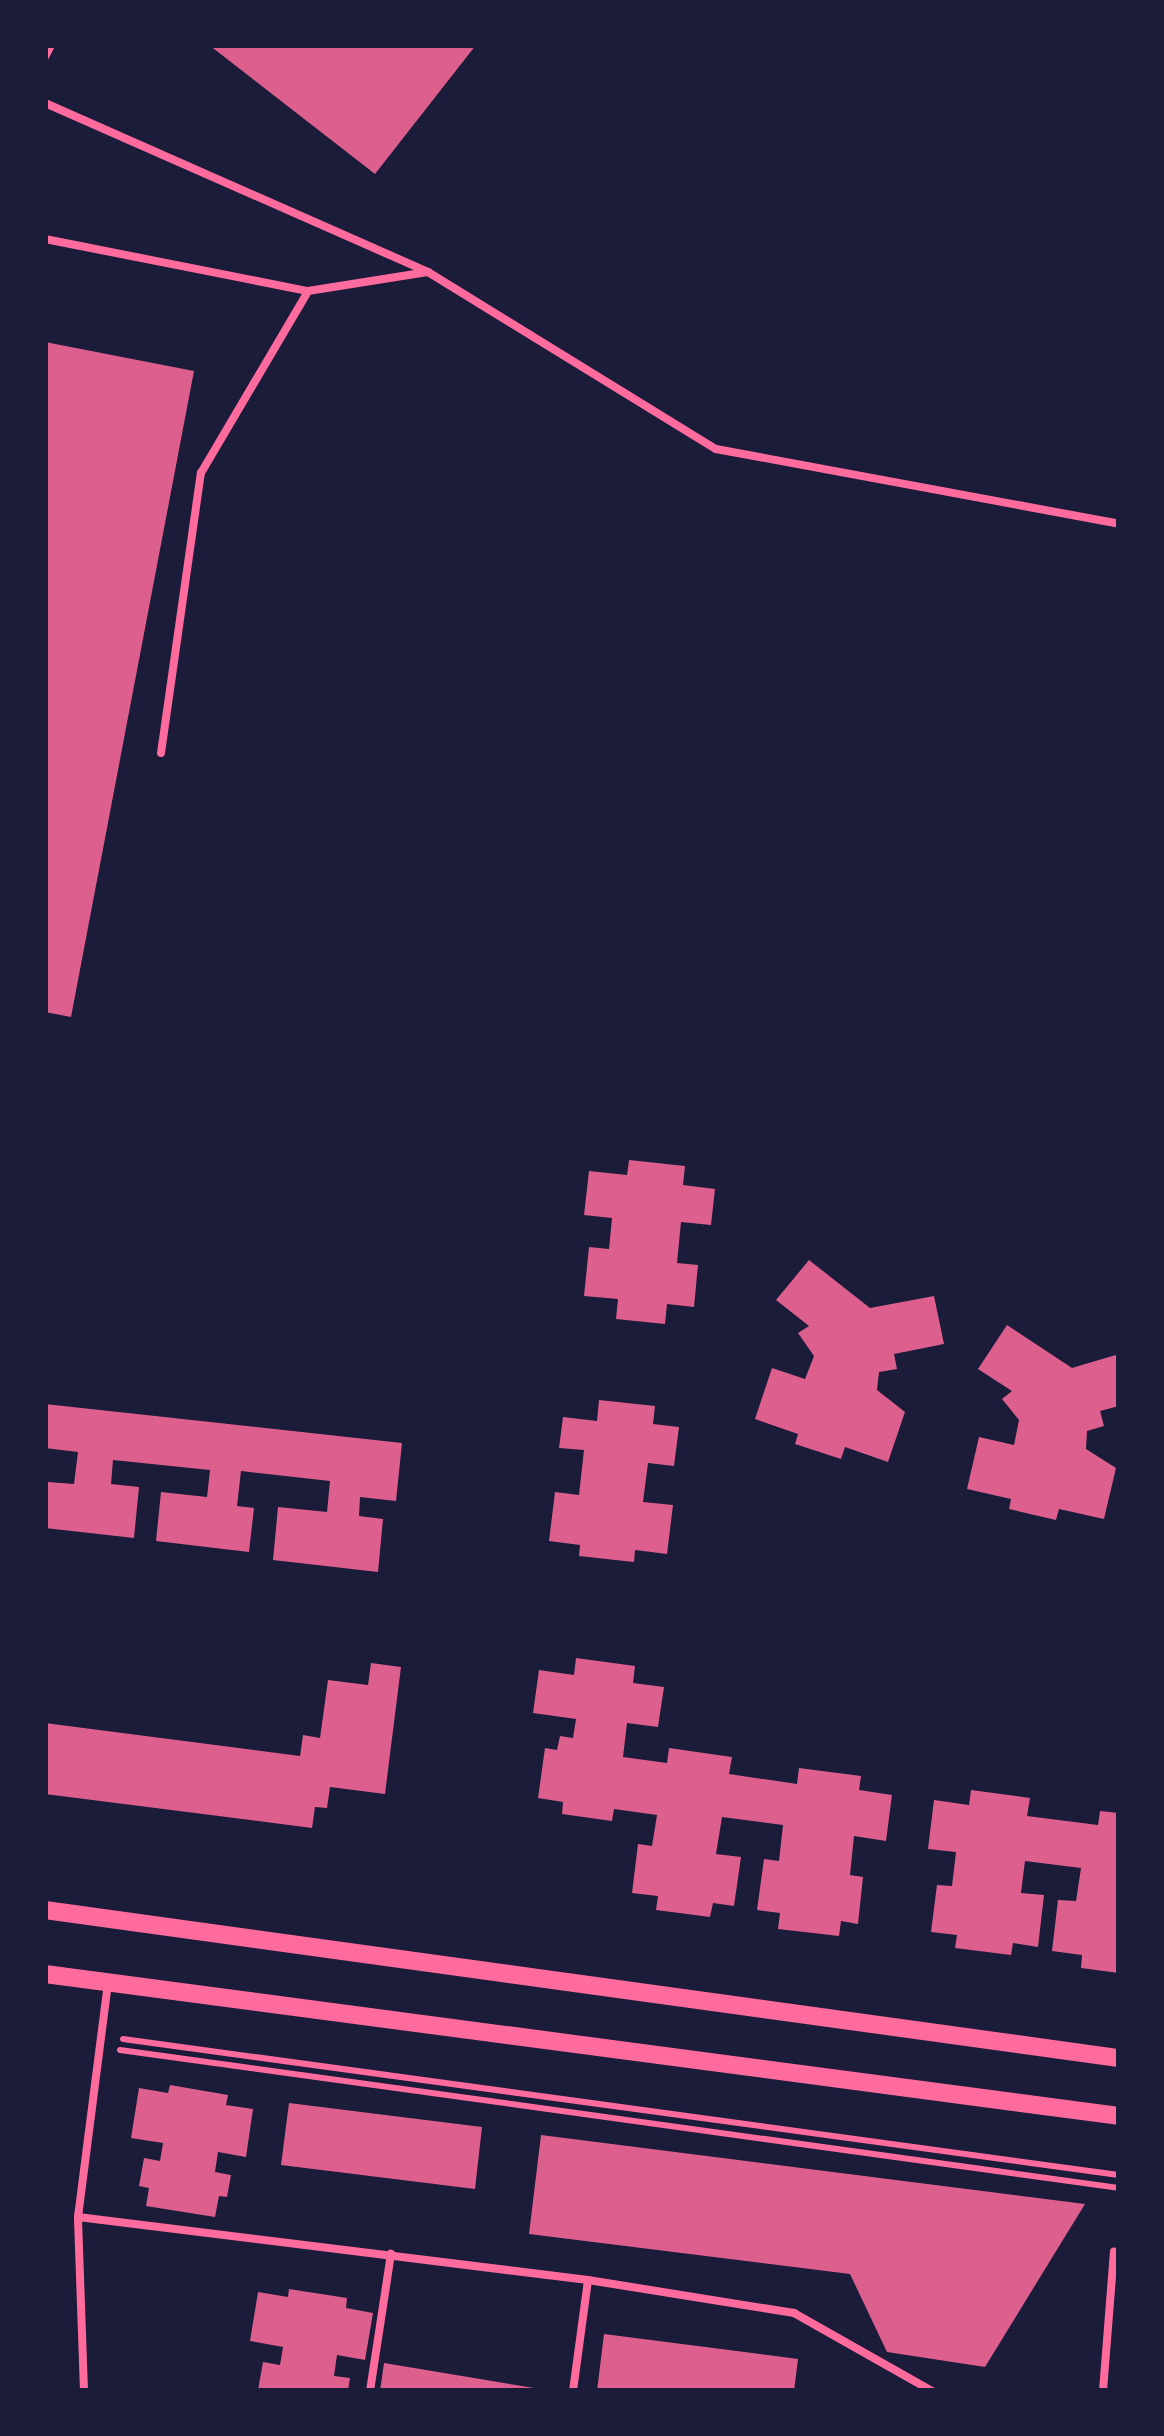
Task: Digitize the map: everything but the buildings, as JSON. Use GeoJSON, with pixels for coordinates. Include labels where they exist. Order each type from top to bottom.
{"type":"FeatureCollection","features":[{"type":"Feature","properties":{"kind":"street"},"geometry":{"type":"LineString","coordinates":[[45,1910],[1119,2058]]}},
{"type":"Feature","properties":{"kind":"street"},"geometry":{"type":"LineString","coordinates":[[45,1974],[1119,2116]]}},
{"type":"Feature","properties":{"kind":"lane"},"geometry":{"type":"LineString","coordinates":[[45,57],[50,45]]}},
{"type":"Feature","properties":{"kind":"lane"},"geometry":{"type":"LineString","coordinates":[[45,103],[428,272],[716,449],[1119,524]]}},
{"type":"Feature","properties":{"kind":"lane"},"geometry":{"type":"LineString","coordinates":[[45,239],[308,291],[428,272]]}},
{"type":"Feature","properties":{"kind":"lane"},"geometry":{"type":"LineString","coordinates":[[161,753],[200,473],[308,291]]}},
{"type":"Feature","properties":{"kind":"lane"},"geometry":{"type":"LineString","coordinates":[[84,2391],[78,2217],[108,1982]]}},
{"type":"Feature","properties":{"kind":"lane"},"geometry":{"type":"LineString","coordinates":[[78,2217],[588,2280],[794,2313],[932,2391]]}},
{"type":"Feature","properties":{"kind":"lane"},"geometry":{"type":"LineString","coordinates":[[1103,2391],[1114,2251]]}},
{"type":"Feature","properties":{"kind":"lane"},"geometry":{"type":"LineString","coordinates":[[370,2391],[391,2254]]}},
{"type":"Feature","properties":{"kind":"lane"},"geometry":{"type":"LineString","coordinates":[[572,2391],[588,2280]]}},
{"type":"Feature","properties":{"kind":"path"},"geometry":{"type":"LineString","coordinates":[[102,2036],[1119,2175]]}},
{"type":"Feature","properties":{"kind":"path"},"geometry":{"type":"LineString","coordinates":[[101,2047],[1119,2188]]}}]}
